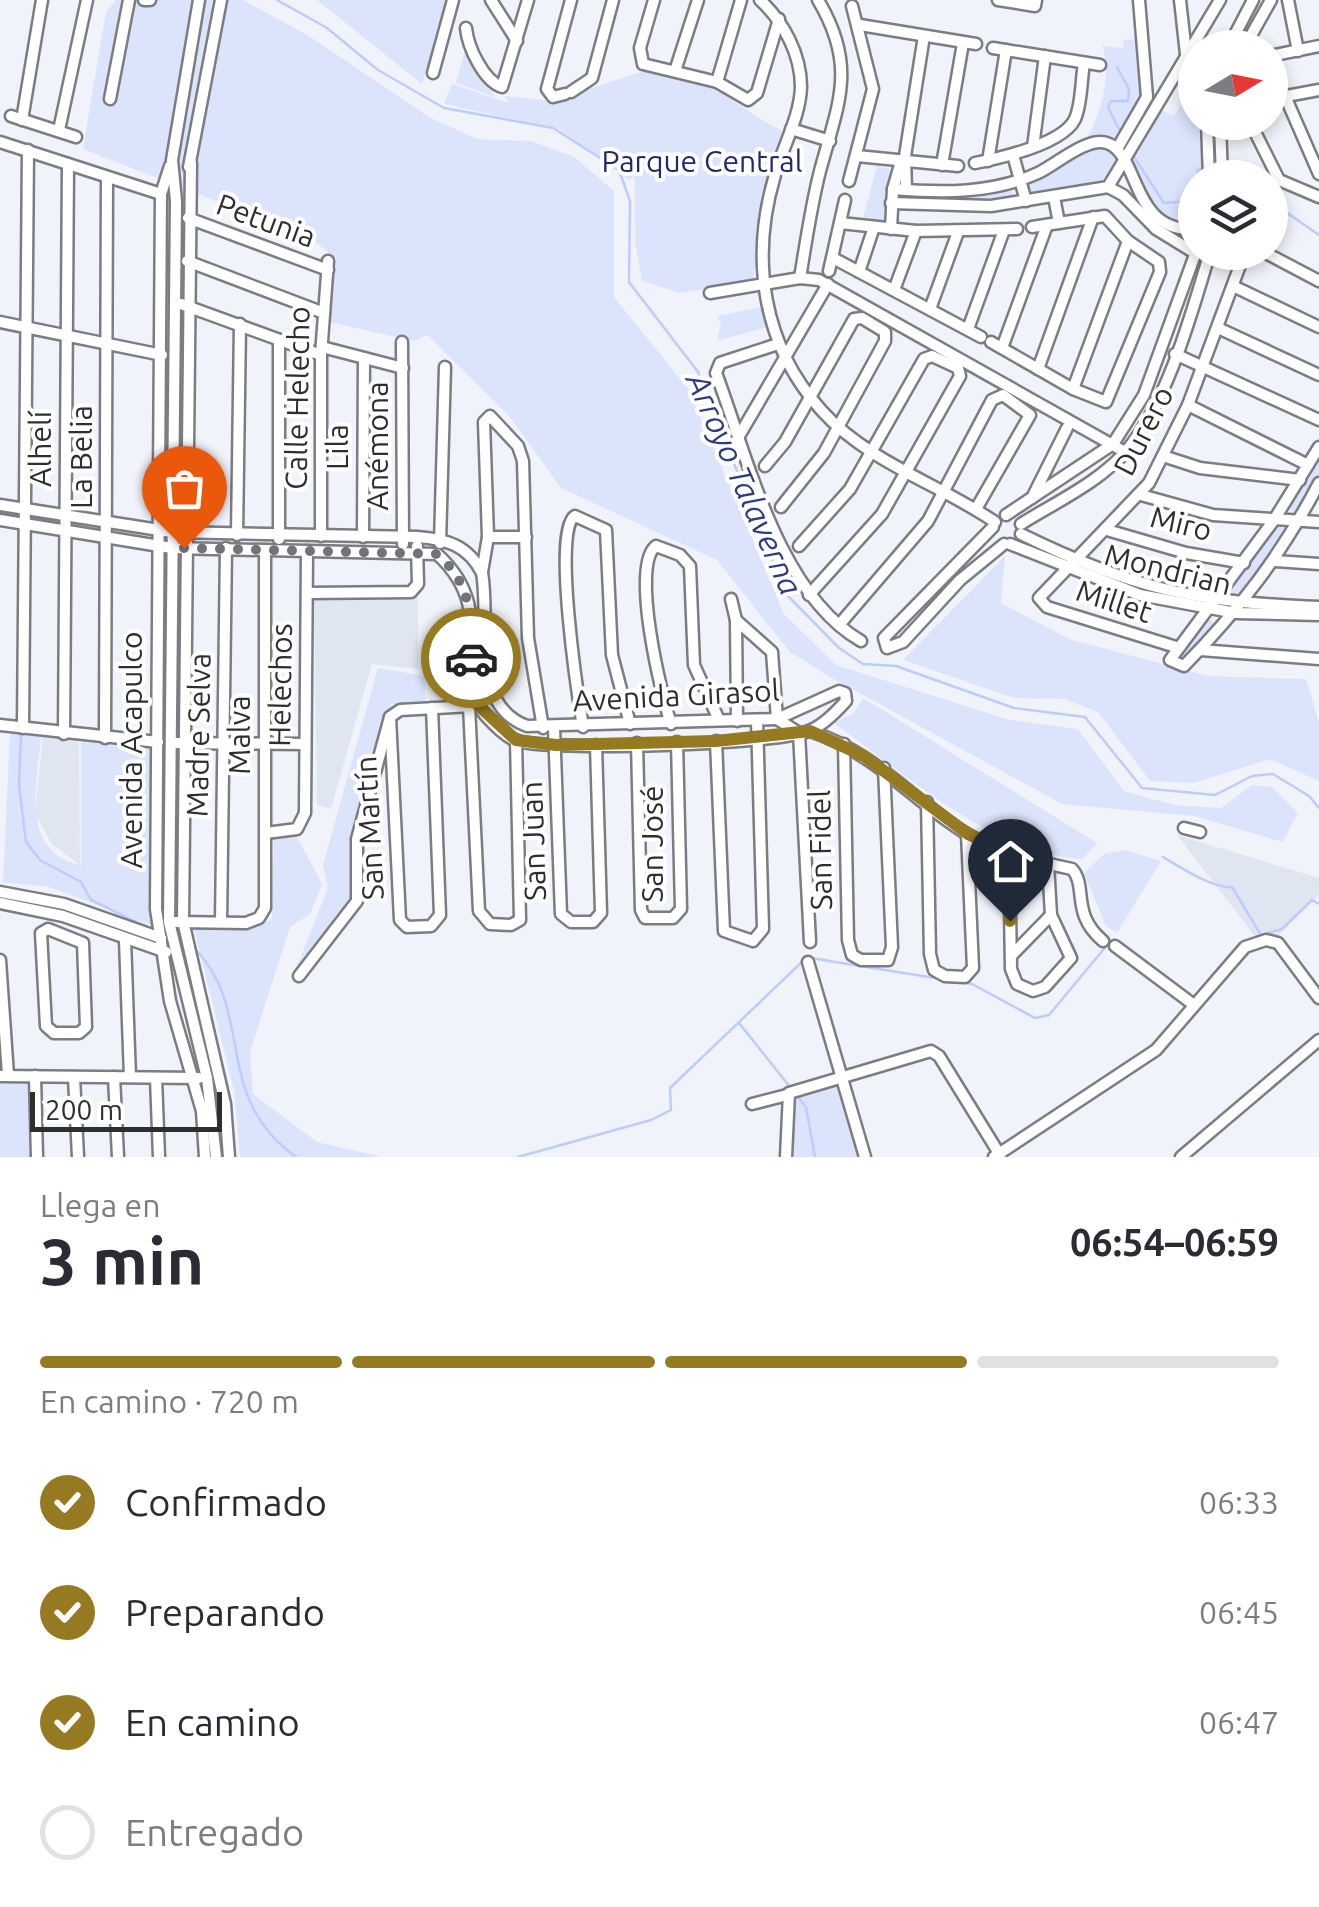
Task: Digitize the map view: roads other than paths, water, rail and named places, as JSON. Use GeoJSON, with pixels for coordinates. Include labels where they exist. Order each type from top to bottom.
{"type":"FeatureCollection","features":[{"type":"Feature","properties":{"kind":"street"},"geometry":{"type":"LineString","coordinates":[[42,0],[17,118],[76,137]]}},
{"type":"Feature","properties":{"kind":"street"},"geometry":{"type":"LineString","coordinates":[[59,130],[86,0]]}},
{"type":"Feature","properties":{"kind":"street"},"geometry":{"type":"LineString","coordinates":[[110,99],[128,0]]}},
{"type":"Feature","properties":{"kind":"street"},"geometry":{"type":"LineString","coordinates":[[162,742],[178,548],[173,357],[176,201],[172,160],[199,0]]}},
{"type":"Feature","properties":{"kind":"street"},"geometry":{"type":"LineString","coordinates":[[178,533],[191,162],[221,0]]}},
{"type":"Feature","properties":{"kind":"street"},"geometry":{"type":"LineString","coordinates":[[432,73],[453,0]]}},
{"type":"Feature","properties":{"kind":"street"},"geometry":{"type":"LineString","coordinates":[[490,0],[516,41]]}},
{"type":"Feature","properties":{"kind":"street"},"geometry":{"type":"LineString","coordinates":[[466,28],[470,45],[498,88],[503,86],[528,0]]}},
{"type":"Feature","properties":{"kind":"street"},"geometry":{"type":"LineString","coordinates":[[571,0],[547,83],[551,96],[580,90],[592,78],[613,0]]}},
{"type":"Feature","properties":{"kind":"street"},"geometry":{"type":"LineString","coordinates":[[654,0],[640,57],[646,66],[676,68],[717,82],[745,100],[754,99],[779,18]]}},
{"type":"Feature","properties":{"kind":"street"},"geometry":{"type":"LineString","coordinates":[[676,68],[698,0]]}},
{"type":"Feature","properties":{"kind":"street"},"geometry":{"type":"LineString","coordinates":[[717,82],[741,0]]}},
{"type":"Feature","properties":{"kind":"street"},"geometry":{"type":"LineString","coordinates":[[760,0],[779,18],[800,74],[800,99],[770,193],[762,238],[763,284],[778,344],[809,396],[839,428],[870,452],[976,509],[994,524],[997,540],[1007,544]]}},
{"type":"Feature","properties":{"kind":"street"},"geometry":{"type":"LineString","coordinates":[[800,278],[830,141],[843,100],[842,74],[818,0]]}},
{"type":"Feature","properties":{"kind":"street"},"geometry":{"type":"LineString","coordinates":[[998,0],[1035,6],[1036,0]]}},
{"type":"Feature","properties":{"kind":"street"},"geometry":{"type":"LineString","coordinates":[[1108,187],[1153,100],[1139,0]]}},
{"type":"Feature","properties":{"kind":"street"},"geometry":{"type":"LineString","coordinates":[[1180,0],[1183,30]]}},
{"type":"Feature","properties":{"kind":"street"},"geometry":{"type":"LineString","coordinates":[[1201,30],[1220,0]]}},
{"type":"Feature","properties":{"kind":"street"},"geometry":{"type":"LineString","coordinates":[[1237,30],[1253,0]]}},
{"type":"Feature","properties":{"kind":"street"},"geometry":{"type":"LineString","coordinates":[[1254,30],[1272,0]]}},
{"type":"Feature","properties":{"kind":"street"},"geometry":{"type":"LineString","coordinates":[[1288,0],[1298,50]]}},
{"type":"Feature","properties":{"kind":"street"},"geometry":{"type":"LineString","coordinates":[[849,181],[873,89],[860,25],[852,6]]}},
{"type":"Feature","properties":{"kind":"street"},"geometry":{"type":"LineString","coordinates":[[860,25],[976,44]]}},
{"type":"Feature","properties":{"kind":"street"},"geometry":{"type":"LineString","coordinates":[[903,230],[892,203],[893,189],[904,161],[924,36]]}},
{"type":"Feature","properties":{"kind":"street"},"geometry":{"type":"LineString","coordinates":[[942,165],[963,43]]}},
{"type":"Feature","properties":{"kind":"street"},"geometry":{"type":"LineString","coordinates":[[1288,52],[1319,46]]}},
{"type":"Feature","properties":{"kind":"street"},"geometry":{"type":"LineString","coordinates":[[993,48],[1100,65]]}},
{"type":"Feature","properties":{"kind":"street"},"geometry":{"type":"LineString","coordinates":[[988,160],[1006,50]]}},
{"type":"Feature","properties":{"kind":"street"},"geometry":{"type":"LineString","coordinates":[[1026,201],[1021,180],[1023,151],[1045,56]]}},
{"type":"Feature","properties":{"kind":"street"},"geometry":{"type":"LineString","coordinates":[[975,163],[1023,151],[1074,121],[1084,63]]}},
{"type":"Feature","properties":{"kind":"street"},"geometry":{"type":"LineString","coordinates":[[1117,149],[1178,66]]}},
{"type":"Feature","properties":{"kind":"street"},"geometry":{"type":"LineString","coordinates":[[1288,95],[1319,90]]}},
{"type":"Feature","properties":{"kind":"street"},"geometry":{"type":"LineString","coordinates":[[1288,103],[1319,174]]}},
{"type":"Feature","properties":{"kind":"street"},"geometry":{"type":"LineString","coordinates":[[180,105],[181,144],[194,144]]}},
{"type":"Feature","properties":{"kind":"street"},"geometry":{"type":"LineString","coordinates":[[791,129],[830,141]]}},
{"type":"Feature","properties":{"kind":"street"},"geometry":{"type":"LineString","coordinates":[[1259,140],[1278,180],[1319,197]]}},
{"type":"Feature","properties":{"kind":"street"},"geometry":{"type":"LineString","coordinates":[[0,142],[161,194]]}},
{"type":"Feature","properties":{"kind":"street"},"geometry":{"type":"LineString","coordinates":[[893,189],[969,191],[1021,180],[1096,142],[1117,149],[1140,196],[1159,219],[1178,228]]}},
{"type":"Feature","properties":{"kind":"street"},"geometry":{"type":"LineString","coordinates":[[22,728],[28,150]]}},
{"type":"Feature","properties":{"kind":"street"},"geometry":{"type":"LineString","coordinates":[[1023,151],[1035,174]]}},
{"type":"Feature","properties":{"kind":"street"},"geometry":{"type":"LineString","coordinates":[[857,156],[958,166]]}},
{"type":"Feature","properties":{"kind":"street","name":"Avenida Acapulco"},"geometry":{"type":"LineString","coordinates":[[167,952],[163,922],[159,547],[161,194],[172,160]]}},
{"type":"Feature","properties":{"kind":"street"},"geometry":{"type":"LineString","coordinates":[[904,161],[906,190]]}},
{"type":"Feature","properties":{"kind":"street"},"geometry":{"type":"LineString","coordinates":[[176,201],[191,162]]}},
{"type":"Feature","properties":{"kind":"street","name":"Alhelí"},"geometry":{"type":"LineString","coordinates":[[64,734],[68,164]]}},
{"type":"Feature","properties":{"kind":"street","name":"La Belia"},"geometry":{"type":"LineString","coordinates":[[105,738],[108,176]]}},
{"type":"Feature","properties":{"kind":"street"},"geometry":{"type":"LineString","coordinates":[[892,203],[958,207],[1026,201],[1108,187],[1123,194],[1156,229],[1178,243]]}},
{"type":"Feature","properties":{"kind":"street"},"geometry":{"type":"LineString","coordinates":[[1067,194],[1072,221]]}},
{"type":"Feature","properties":{"kind":"street"},"geometry":{"type":"LineString","coordinates":[[992,342],[1053,224],[1054,197]]}},
{"type":"Feature","properties":{"kind":"street"},"geometry":{"type":"LineString","coordinates":[[830,270],[845,200]]}},
{"type":"Feature","properties":{"kind":"street"},"geometry":{"type":"LineString","coordinates":[[894,290],[906,204]]}},
{"type":"Feature","properties":{"kind":"street"},"geometry":{"type":"LineString","coordinates":[[1038,368],[1093,217]]}},
{"type":"Feature","properties":{"kind":"street","name":"Petunia"},"geometry":{"type":"LineString","coordinates":[[188,218],[328,265]]}},
{"type":"Feature","properties":{"kind":"street"},"geometry":{"type":"LineString","coordinates":[[833,258],[1098,402],[1112,396],[1160,272],[1158,262],[1128,241],[1107,218],[1032,228]]}},
{"type":"Feature","properties":{"kind":"street"},"geometry":{"type":"LineString","coordinates":[[840,223],[958,232],[1017,229]]}},
{"type":"Feature","properties":{"kind":"street"},"geometry":{"type":"LineString","coordinates":[[859,272],[874,227]]}},
{"type":"Feature","properties":{"kind":"street"},"geometry":{"type":"LineString","coordinates":[[968,329],[1004,230]]}},
{"type":"Feature","properties":{"kind":"street"},"geometry":{"type":"LineString","coordinates":[[930,309],[958,232]]}},
{"type":"Feature","properties":{"kind":"street"},"geometry":{"type":"LineString","coordinates":[[1073,389],[1128,241]]}},
{"type":"Feature","properties":{"kind":"street"},"geometry":{"type":"LineString","coordinates":[[187,262],[324,314]]}},
{"type":"Feature","properties":{"kind":"street","name":"Calle Helecho"},"geometry":{"type":"LineString","coordinates":[[321,536],[321,351],[328,265]]}},
{"type":"Feature","properties":{"kind":"street"},"geometry":{"type":"LineString","coordinates":[[1288,265],[1319,281]]}},
{"type":"Feature","properties":{"kind":"street"},"geometry":{"type":"LineString","coordinates":[[1189,270],[1144,395],[1112,444],[994,524],[884,638],[887,648],[898,646],[960,580],[1021,529],[1125,452],[1142,426],[1175,354],[1205,270]]}},
{"type":"Feature","properties":{"kind":"street","name":"Durero"},"geometry":{"type":"LineString","coordinates":[[1039,600],[1071,563],[1141,496],[1188,405],[1239,270]]}},
{"type":"Feature","properties":{"kind":"street"},"geometry":{"type":"LineString","coordinates":[[710,293],[800,278],[828,284],[1125,452]]}},
{"type":"Feature","properties":{"kind":"street"},"geometry":{"type":"LineString","coordinates":[[739,436],[828,284]]}},
{"type":"Feature","properties":{"kind":"street"},"geometry":{"type":"LineString","coordinates":[[1184,286],[1199,290]]}},
{"type":"Feature","properties":{"kind":"street"},"geometry":{"type":"LineString","coordinates":[[1233,286],[1319,328]]}},
{"type":"Feature","properties":{"kind":"street"},"geometry":{"type":"LineString","coordinates":[[173,302],[280,340],[403,368]]}},
{"type":"Feature","properties":{"kind":"street"},"geometry":{"type":"LineString","coordinates":[[765,466],[784,442],[854,319],[862,318],[885,332],[885,341],[839,428],[810,475],[782,507]]}},
{"type":"Feature","properties":{"kind":"street"},"geometry":{"type":"LineString","coordinates":[[0,322],[173,357]]}},
{"type":"Feature","properties":{"kind":"street"},"geometry":{"type":"LineString","coordinates":[[238,535],[240,324]]}},
{"type":"Feature","properties":{"kind":"street"},"geometry":{"type":"LineString","coordinates":[[1218,328],[1319,375]]}},
{"type":"Feature","properties":{"kind":"street"},"geometry":{"type":"LineString","coordinates":[[279,550],[280,340]]}},
{"type":"Feature","properties":{"kind":"street","name":"Anémona"},"geometry":{"type":"LineString","coordinates":[[402,342],[403,550]]}},
{"type":"Feature","properties":{"kind":"street"},"geometry":{"type":"LineString","coordinates":[[778,344],[716,365],[739,436],[792,568],[809,596],[861,640]]}},
{"type":"Feature","properties":{"kind":"street"},"geometry":{"type":"LineString","coordinates":[[1175,354],[1319,420]]}},
{"type":"Feature","properties":{"kind":"street"},"geometry":{"type":"LineString","coordinates":[[799,546],[843,500],[926,357],[958,368],[960,376],[873,526],[809,596]]}},
{"type":"Feature","properties":{"kind":"street","name":"Lila"},"geometry":{"type":"LineString","coordinates":[[363,537],[364,358]]}},
{"type":"Feature","properties":{"kind":"street"},"geometry":{"type":"LineString","coordinates":[[437,554],[442,538],[445,367]]}},
{"type":"Feature","properties":{"kind":"street"},"geometry":{"type":"LineString","coordinates":[[839,624],[911,544],[992,400],[1004,395],[1030,415],[976,509]]}},
{"type":"Feature","properties":{"kind":"street"},"geometry":{"type":"LineString","coordinates":[[1188,405],[1308,465]]}},
{"type":"Feature","properties":{"kind":"street","name":"San Juan"},"geometry":{"type":"LineString","coordinates":[[490,416],[522,453],[531,666],[556,745],[561,914],[571,922],[593,922],[601,912],[596,745]]}},
{"type":"Feature","properties":{"kind":"street","name":"Avenida Girasol"},"geometry":{"type":"LineString","coordinates":[[490,416],[485,418],[483,436],[488,536],[482,573],[492,695],[517,722],[548,728],[777,719],[838,691],[845,693],[843,705],[805,732],[758,739],[596,745],[516,740]]}},
{"type":"Feature","properties":{"kind":"street"},"geometry":{"type":"LineString","coordinates":[[1032,498],[1067,428]]}},
{"type":"Feature","properties":{"kind":"street"},"geometry":{"type":"LineString","coordinates":[[1174,651],[1244,563],[1319,447]]}},
{"type":"Feature","properties":{"kind":"street"},"geometry":{"type":"LineString","coordinates":[[1163,456],[1200,468],[1300,480]]}},
{"type":"Feature","properties":{"kind":"street"},"geometry":{"type":"LineString","coordinates":[[1200,650],[1240,609],[1275,561],[1319,483]]}},
{"type":"Feature","properties":{"kind":"street"},"geometry":{"type":"LineString","coordinates":[[1141,496],[1213,516],[1319,522]]}},
{"type":"Feature","properties":{"kind":"street"},"geometry":{"type":"LineString","coordinates":[[0,505],[107,525],[178,533],[442,538],[472,556],[482,573]]}},
{"type":"Feature","properties":{"kind":"street","name":"Mondrian"},"geometry":{"type":"LineString","coordinates":[[1006,515],[1071,563]]}},
{"type":"Feature","properties":{"kind":"street"},"geometry":{"type":"LineString","coordinates":[[583,727],[571,653],[568,591],[567,522],[575,516],[606,530],[612,655],[630,724]]}},
{"type":"Feature","properties":{"kind":"street"},"geometry":{"type":"LineString","coordinates":[[0,520],[159,547],[417,551],[437,554],[456,571],[469,594],[474,706],[479,911],[490,924],[511,925],[520,915],[516,740],[474,706],[400,710],[390,717],[358,839],[356,901],[299,976]]}},
{"type":"Feature","properties":{"kind":"street","name":"Miro"},"geometry":{"type":"LineString","coordinates":[[1107,530],[1186,554],[1244,563]]}},
{"type":"Feature","properties":{"kind":"street"},"geometry":{"type":"LineString","coordinates":[[488,536],[526,537]]}},
{"type":"Feature","properties":{"kind":"street"},"geometry":{"type":"LineString","coordinates":[[307,593],[416,590],[417,538]]}},
{"type":"Feature","properties":{"kind":"street","name":"Mondrian"},"geometry":{"type":"LineString","coordinates":[[1007,544],[1212,606],[1319,615]]}},
{"type":"Feature","properties":{"kind":"street"},"geometry":{"type":"LineString","coordinates":[[671,724],[653,660],[648,561],[656,546],[680,554],[690,566],[694,665],[719,720]]}},
{"type":"Feature","properties":{"kind":"street","name":"Madre Selva"},"geometry":{"type":"LineString","coordinates":[[221,922],[226,548]]}},
{"type":"Feature","properties":{"kind":"street","name":"Malva"},"geometry":{"type":"LineString","coordinates":[[221,922],[259,918],[265,908],[265,550]]}},
{"type":"Feature","properties":{"kind":"street","name":"Helechos"},"geometry":{"type":"LineString","coordinates":[[266,833],[292,832],[304,820],[307,550]]}},
{"type":"Feature","properties":{"kind":"street"},"geometry":{"type":"LineString","coordinates":[[1275,561],[1319,564]]}},
{"type":"Feature","properties":{"kind":"street"},"geometry":{"type":"LineString","coordinates":[[177,571],[184,936],[220,1079],[230,1157]]}},
{"type":"Feature","properties":{"kind":"street"},"geometry":{"type":"LineString","coordinates":[[469,594],[485,592]]}},
{"type":"Feature","properties":{"kind":"street"},"geometry":{"type":"LineString","coordinates":[[732,599],[736,620],[736,720]]}},
{"type":"Feature","properties":{"kind":"street","name":"Millet"},"geometry":{"type":"LineString","coordinates":[[1039,600],[1094,624],[1174,651],[1170,660],[1182,666],[1200,650]]}},
{"type":"Feature","properties":{"kind":"street","name":"Mondrian"},"geometry":{"type":"LineString","coordinates":[[1240,609],[1319,607]]}},
{"type":"Feature","properties":{"kind":"street"},"geometry":{"type":"LineString","coordinates":[[736,620],[772,652],[777,719],[844,744],[884,768],[968,834],[1008,852],[1076,872],[1080,911],[1103,941]]}},
{"type":"Feature","properties":{"kind":"street"},"geometry":{"type":"LineString","coordinates":[[1200,650],[1319,659]]}},
{"type":"Feature","properties":{"kind":"street","name":"San Martín"},"geometry":{"type":"LineString","coordinates":[[390,717],[400,920],[407,927],[432,926],[440,915],[432,708]]}},
{"type":"Feature","properties":{"kind":"street"},"geometry":{"type":"LineString","coordinates":[[716,741],[724,931],[753,941],[763,929],[757,720]]}},
{"type":"Feature","properties":{"kind":"street"},"geometry":{"type":"LineString","coordinates":[[0,725],[162,742],[304,744]]}},
{"type":"Feature","properties":{"kind":"street"},"geometry":{"type":"LineString","coordinates":[[805,732],[810,942]]}},
{"type":"Feature","properties":{"kind":"street","name":"San José"},"geometry":{"type":"LineString","coordinates":[[636,743],[641,910],[645,918],[662,919],[678,917],[682,909],[677,742]]}},
{"type":"Feature","properties":{"kind":"street","name":"San Fidel"},"geometry":{"type":"LineString","coordinates":[[844,744],[852,955],[861,960],[888,960],[892,947],[884,768]]}},
{"type":"Feature","properties":{"kind":"street"},"geometry":{"type":"LineString","coordinates":[[927,802],[930,954],[939,975],[970,976],[968,834]]}},
{"type":"Feature","properties":{"kind":"street"},"geometry":{"type":"LineString","coordinates":[[1184,828],[1200,832]]}},
{"type":"Feature","properties":{"kind":"street"},"geometry":{"type":"LineString","coordinates":[[1008,852],[1010,956],[1017,984],[1040,990],[1068,962],[1070,947],[1051,915],[1048,864]]}},
{"type":"Feature","properties":{"kind":"street"},"geometry":{"type":"LineString","coordinates":[[0,892],[165,938],[184,936]]}},
{"type":"Feature","properties":{"kind":"street"},"geometry":{"type":"LineString","coordinates":[[0,904],[64,910],[124,940],[167,952],[187,950]]}},
{"type":"Feature","properties":{"kind":"street"},"geometry":{"type":"LineString","coordinates":[[62,932],[64,910]]}},
{"type":"Feature","properties":{"kind":"street"},"geometry":{"type":"LineString","coordinates":[[1010,956],[1051,915]]}},
{"type":"Feature","properties":{"kind":"street"},"geometry":{"type":"LineString","coordinates":[[163,922],[221,922]]}},
{"type":"Feature","properties":{"kind":"street"},"geometry":{"type":"LineString","coordinates":[[48,930],[62,932],[84,945],[86,1026],[79,1033],[54,1033],[46,1026],[42,934],[48,930]]}},
{"type":"Feature","properties":{"kind":"street"},"geometry":{"type":"LineString","coordinates":[[124,940],[130,1078]]}},
{"type":"Feature","properties":{"kind":"street"},"geometry":{"type":"LineString","coordinates":[[752,1104],[936,1052],[998,1155],[1146,1059],[1245,947],[1266,940],[1284,948],[1319,998]]}},
{"type":"Feature","properties":{"kind":"street"},"geometry":{"type":"LineString","coordinates":[[1115,946],[1194,1006]]}},
{"type":"Feature","properties":{"kind":"street"},"geometry":{"type":"LineString","coordinates":[[167,952],[216,1157]]}},
{"type":"Feature","properties":{"kind":"street"},"geometry":{"type":"LineString","coordinates":[[0,960],[4,1076],[220,1079]]}},
{"type":"Feature","properties":{"kind":"street"},"geometry":{"type":"LineString","coordinates":[[808,962],[865,1157]]}},
{"type":"Feature","properties":{"kind":"street"},"geometry":{"type":"LineString","coordinates":[[1182,1157],[1319,1040]]}},
{"type":"Feature","properties":{"kind":"street"},"geometry":{"type":"LineString","coordinates":[[34,1076],[37,1157]]}},
{"type":"Feature","properties":{"kind":"street"},"geometry":{"type":"LineString","coordinates":[[74,1077],[78,1157]]}},
{"type":"Feature","properties":{"kind":"street"},"geometry":{"type":"LineString","coordinates":[[114,1077],[118,1157]]}},
{"type":"Feature","properties":{"kind":"street"},"geometry":{"type":"LineString","coordinates":[[156,1078],[159,1157]]}},
{"type":"Feature","properties":{"kind":"street"},"geometry":{"type":"LineString","coordinates":[[200,1078],[205,1157]]}},
{"type":"Feature","properties":{"kind":"street"},"geometry":{"type":"LineString","coordinates":[[786,1157],[788,1095]]}},
{"type":"Feature","properties":{"kind":"waterway","name":"Arroyo Talaverna"},"geometry":{"type":"LineString","coordinates":[[277,0],[327,28],[378,70],[444,108],[553,128],[619,170],[630,201],[629,282],[698,372],[785,593],[839,648],[863,664],[896,666],[1014,708],[1085,717],[1142,788],[1215,795],[1252,776],[1273,774],[1309,796],[1319,808]]}},
{"type":"Feature","properties":{"kind":"waterway"},"geometry":{"type":"LineString","coordinates":[[1117,67],[1129,89],[1128,101],[1111,101],[1108,107],[1120,131]]}},
{"type":"Feature","properties":{"kind":"waterway"},"geometry":{"type":"LineString","coordinates":[[1132,154],[1164,203],[1178,202]]}},
{"type":"Feature","properties":{"kind":"waterway"},"geometry":{"type":"LineString","coordinates":[[1288,213],[1319,235]]}},
{"type":"Feature","properties":{"kind":"waterway"},"geometry":{"type":"LineString","coordinates":[[21,733],[19,785],[26,842],[40,860],[81,882],[91,900],[151,929]]}},
{"type":"Feature","properties":{"kind":"waterway"},"geometry":{"type":"LineString","coordinates":[[1163,857],[1206,881],[1232,887],[1261,935],[1282,929],[1312,900],[1319,904]]}},
{"type":"Feature","properties":{"kind":"waterway"},"geometry":{"type":"LineString","coordinates":[[811,958],[972,984],[1035,1018],[1049,1015],[1108,944]]}},
{"type":"Feature","properties":{"kind":"waterway"},"geometry":{"type":"LineString","coordinates":[[196,950],[214,974],[225,1000],[253,1108],[270,1133],[296,1157]]}},
{"type":"Feature","properties":{"kind":"waterway"},"geometry":{"type":"LineString","coordinates":[[518,1157],[651,1120],[671,1110],[670,1088],[804,960]]}},
{"type":"Feature","properties":{"kind":"waterway"},"geometry":{"type":"LineString","coordinates":[[739,1023],[790,1087]]}},
{"type":"Feature","properties":{"kind":"waterway"},"geometry":{"type":"LineString","coordinates":[[798,1097],[806,1107],[815,1157]]}},
{"type":"Feature","properties":{"kind":"park label","name":"Parque Central"},"geometry":{"type":"Point","coordinates":[702,162]}}]}
